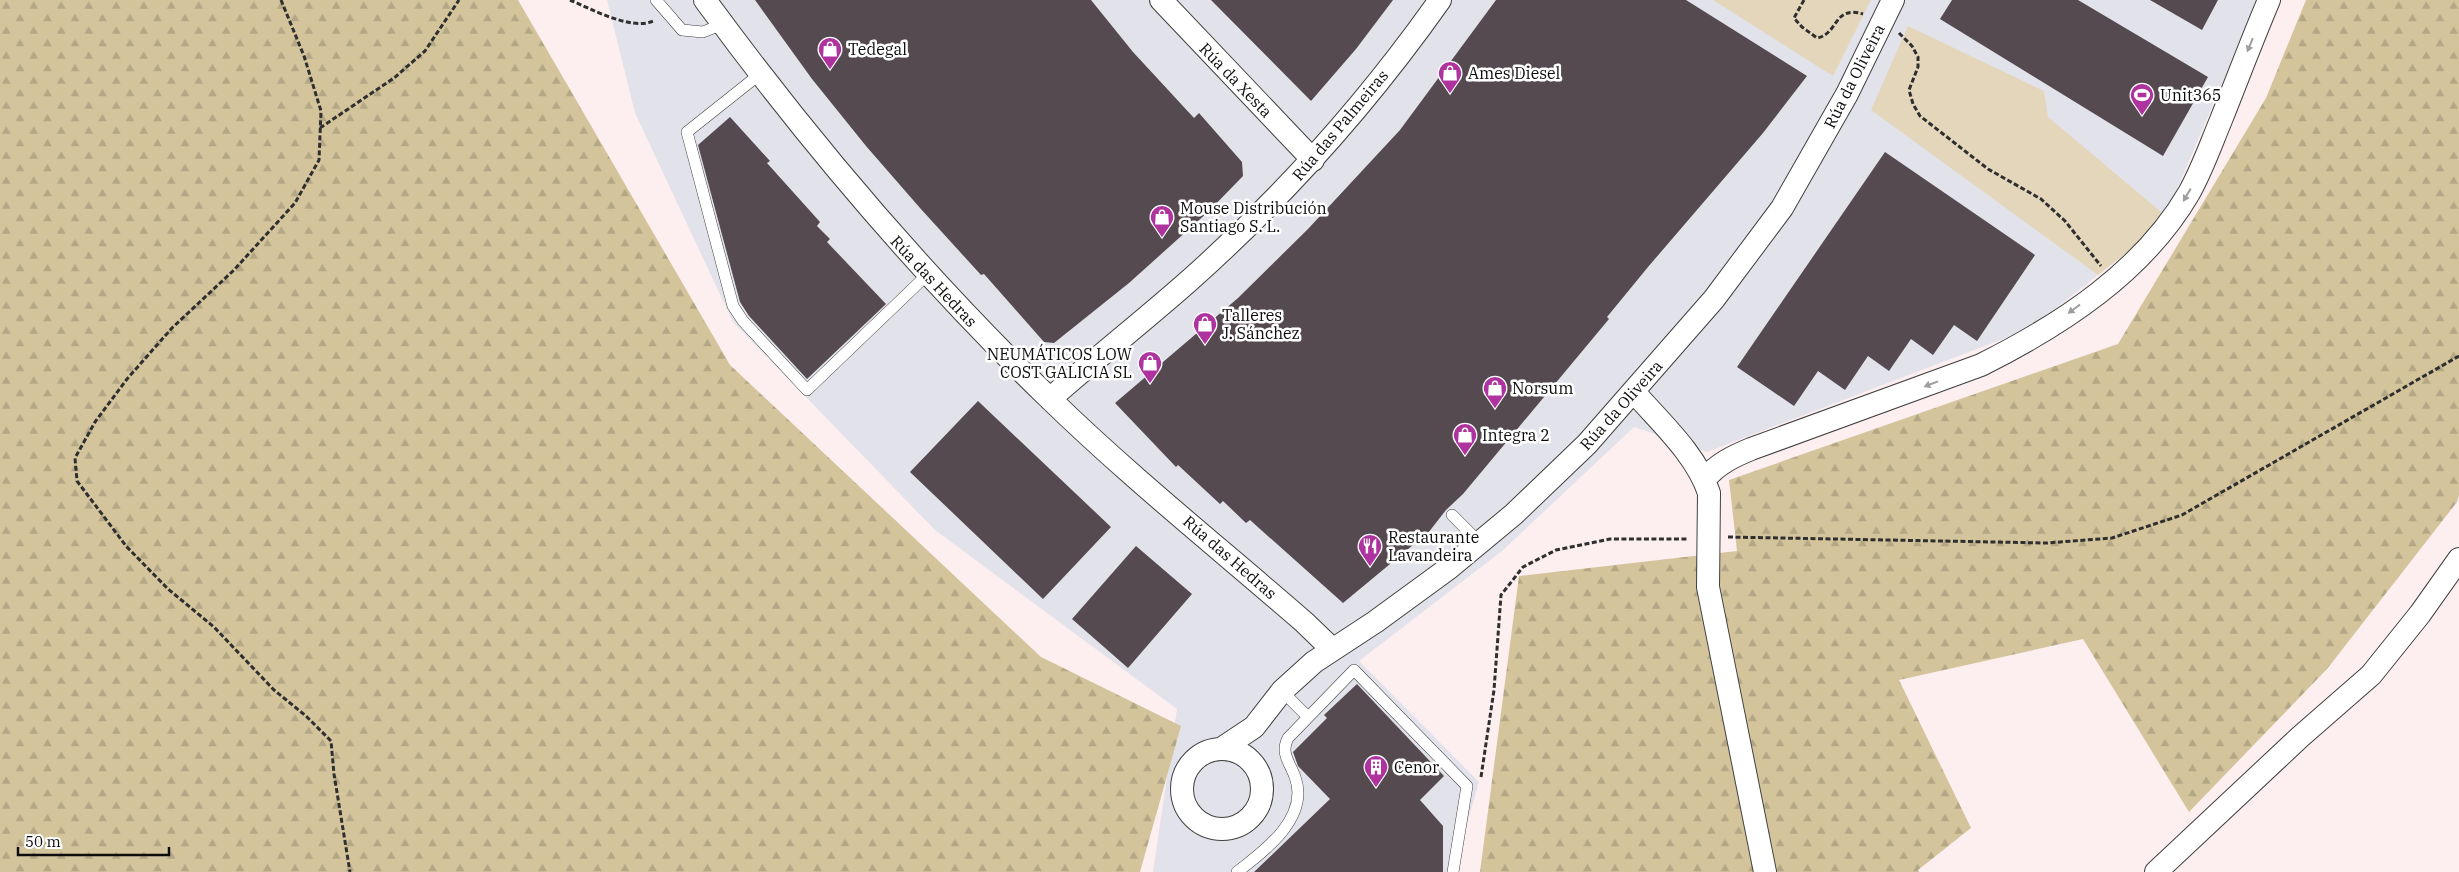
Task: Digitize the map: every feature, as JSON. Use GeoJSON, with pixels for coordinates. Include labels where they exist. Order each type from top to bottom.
{"type":"FeatureCollection","features":[{"type":"Feature","properties":{"kind":"street","name":"Rúa das Hedras"},"geometry":{"type":"LineString","coordinates":[[705,0],[760,74],[846,182],[928,274],[1050,399],[1092,439],[1304,622],[1332,649]]}},
{"type":"Feature","properties":{"kind":"street","name":"Rúa da Xesta"},"geometry":{"type":"LineString","coordinates":[[1161,0],[1313,160]]}},
{"type":"Feature","properties":{"kind":"street","name":"Rúa das Palmeiras"},"geometry":{"type":"LineString","coordinates":[[1050,399],[1192,278],[1313,160],[1353,113],[1440,0]]}},
{"type":"Feature","properties":{"kind":"street","name":"Rúa da Oliveira"},"geometry":{"type":"LineString","coordinates":[[1254,728],[1251,745],[1252,763],[1258,772],[1262,785],[1261,799],[1255,812],[1246,822],[1233,828],[1220,830],[1206,827],[1194,819],[1186,808],[1181,795],[1182,781],[1187,768],[1196,757],[1209,751],[1221,749],[1254,728],[1282,691],[1314,662],[1414,595],[1480,543],[1588,444],[1714,299],[1782,208],[1847,94],[1893,0]]}},
{"type":"Feature","properties":{"kind":"street"},"geometry":{"type":"LineString","coordinates":[[1704,479],[1710,471],[1729,458],[1883,402],[1988,361],[2017,347],[2057,322],[2136,261],[2158,238],[2190,191],[2206,157],[2269,0]]}},
{"type":"Feature","properties":{"kind":"street"},"geometry":{"type":"LineString","coordinates":[[1634,392],[1694,462],[1704,479],[1709,493],[1708,587],[1765,872]]}},
{"type":"Feature","properties":{"kind":"street"},"geometry":{"type":"LineString","coordinates":[[2156,872],[2300,737],[2371,675],[2420,614],[2459,559]]}},
{"type":"Feature","properties":{"kind":"street"},"geometry":{"type":"LineString","coordinates":[[1221,749],[1233,751],[1252,763]]}},
{"type":"Feature","properties":{"kind":"lane"},"geometry":{"type":"LineString","coordinates":[[656,0],[682,30],[703,32],[723,24]]}},
{"type":"Feature","properties":{"kind":"lane"},"geometry":{"type":"LineString","coordinates":[[760,74],[687,132],[733,306],[743,321],[807,390],[928,274]]}},
{"type":"Feature","properties":{"kind":"lane"},"geometry":{"type":"LineString","coordinates":[[1452,515],[1480,543]]}},
{"type":"Feature","properties":{"kind":"lane"},"geometry":{"type":"LineString","coordinates":[[1238,872],[1277,836],[1292,819],[1299,798],[1296,778],[1285,755],[1285,744],[1288,738],[1354,670],[1467,786],[1453,872]]}},
{"type":"Feature","properties":{"kind":"lane"},"geometry":{"type":"LineString","coordinates":[[1282,691],[1308,717]]}},
{"type":"Feature","properties":{"kind":"path"},"geometry":{"type":"LineString","coordinates":[[281,0],[304,56],[321,111],[319,160],[295,203],[234,270],[172,328],[127,379],[95,422],[75,458],[77,482],[126,546],[168,589],[214,627],[274,690],[306,716],[331,741],[334,774],[350,872]]}},
{"type":"Feature","properties":{"kind":"path"},"geometry":{"type":"LineString","coordinates":[[320,128],[394,78],[424,51],[459,0]]}},
{"type":"Feature","properties":{"kind":"path"},"geometry":{"type":"LineString","coordinates":[[570,0],[635,25],[647,24],[667,14]]}},
{"type":"Feature","properties":{"kind":"path"},"geometry":{"type":"LineString","coordinates":[[1804,0],[1794,18],[1802,27],[1817,38],[1827,33],[1843,14],[1857,12],[1868,15]]}},
{"type":"Feature","properties":{"kind":"path"},"geometry":{"type":"LineString","coordinates":[[1899,32],[1912,46],[1918,57],[1918,67],[1909,90],[1912,104],[1920,116],[1988,169],[2041,199],[2065,221],[2113,280]]}},
{"type":"Feature","properties":{"kind":"path"},"geometry":{"type":"LineString","coordinates":[[1479,786],[1494,690],[1500,595],[1523,566],[1556,550],[1610,539],[1664,540],[1710,537],[2047,544],[2112,538],[2182,515],[2459,356]]}},
{"type":"Feature","properties":{"kind":"shaded area"},"geometry":{"type":"Polygon","coordinates":[[[607,0],[2257,0],[2162,225],[2029,329],[1707,452],[1634,427],[1502,551],[1359,661],[1479,782],[1453,872],[1153,872],[1177,709],[935,530],[733,322],[635,113],[607,0]]]}},
{"type":"Feature","properties":{"kind":"shaded area"},"geometry":{"type":"Polygon","coordinates":[[[1713,0],[1871,0],[1833,76],[1713,0]]]}},
{"type":"Feature","properties":{"kind":"shaded area"},"geometry":{"type":"Polygon","coordinates":[[[1908,26],[2044,91],[2048,117],[2166,216],[2162,225],[2098,275],[1871,110],[1908,26]]]}},
{"type":"Feature","properties":{"kind":"green space"},"geometry":{"type":"Polygon","coordinates":[[[0,0],[518,0],[730,365],[1041,657],[1181,726],[1140,872],[0,872],[0,0]]]}},
{"type":"Feature","properties":{"kind":"green space"},"geometry":{"type":"Polygon","coordinates":[[[2306,0],[2459,0],[2459,495],[2457,502],[2327,669],[2189,812],[2083,639],[1899,680],[1971,828],[1918,870],[1919,872],[1480,872],[1519,576],[1737,551],[1729,480],[2118,344],[2266,98],[2306,0]]]}},
{"type":"Feature","properties":{"kind":"building"},"geometry":{"type":"Polygon","coordinates":[[[755,0],[1091,0],[1133,52],[1194,118],[1199,113],[1242,162],[1243,176],[1208,212],[1129,283],[1054,343],[1044,342],[984,274],[981,275],[920,208],[866,146],[812,79],[755,0]]]}},
{"type":"Feature","properties":{"kind":"building"},"geometry":{"type":"Polygon","coordinates":[[[1211,0],[1393,0],[1356,49],[1311,101],[1211,0]]]}},
{"type":"Feature","properties":{"kind":"building"},"geometry":{"type":"Polygon","coordinates":[[[1496,0],[1686,0],[1807,76],[1763,133],[1607,317],[1609,319],[1463,494],[1446,510],[1421,542],[1419,540],[1343,603],[1250,520],[1246,523],[1223,501],[1220,504],[1178,465],[1176,467],[1115,403],[1238,298],[1308,229],[1400,130],[1496,0]]]}},
{"type":"Feature","properties":{"kind":"building","name":"Unit365"},"geometry":{"type":"Polygon","coordinates":[[[1952,0],[2078,0],[2208,77],[2163,156],[1940,19],[1952,0]]]}},
{"type":"Feature","properties":{"kind":"building"},"geometry":{"type":"Polygon","coordinates":[[[2150,0],[2218,0],[2202,30],[2150,0]]]}},
{"type":"Feature","properties":{"kind":"building"},"geometry":{"type":"Polygon","coordinates":[[[730,117],[770,161],[767,163],[820,222],[817,226],[830,239],[827,242],[886,304],[807,379],[749,316],[740,302],[698,145],[730,117]]]}},
{"type":"Feature","properties":{"kind":"building"},"geometry":{"type":"Polygon","coordinates":[[[1885,152],[2035,255],[1977,341],[1954,325],[1933,355],[1911,339],[1889,371],[1868,356],[1845,390],[1818,371],[1794,406],[1737,367],[1885,152]]]}},
{"type":"Feature","properties":{"kind":"building"},"geometry":{"type":"Polygon","coordinates":[[[978,401],[1111,527],[1043,599],[910,472],[978,401]]]}},
{"type":"Feature","properties":{"kind":"building"},"geometry":{"type":"Polygon","coordinates":[[[1136,546],[1192,594],[1128,668],[1072,619],[1136,546]]]}},
{"type":"Feature","properties":{"kind":"building","name":"Cenor"},"geometry":{"type":"Polygon","coordinates":[[[1357,684],[1444,776],[1420,800],[1443,826],[1443,872],[1254,872],[1330,799],[1298,766],[1293,752],[1327,718],[1324,715],[1357,684]]]}},
{"type":"Feature","properties":{"kind":"place","name":"Tedegal"},"geometry":{"type":"Point","coordinates":[830,70]}},
{"type":"Feature","properties":{"kind":"place","name":"Ames Diesel"},"geometry":{"type":"Point","coordinates":[1450,94]}},
{"type":"Feature","properties":{"kind":"place","name":"Unit365"},"geometry":{"type":"Point","coordinates":[2142,116]}},
{"type":"Feature","properties":{"kind":"place","name":"Mouse Distribución Santiago S. L."},"geometry":{"type":"Point","coordinates":[1162,238]}},
{"type":"Feature","properties":{"kind":"place","name":"Talleres J. Sánchez"},"geometry":{"type":"Point","coordinates":[1205,345]}},
{"type":"Feature","properties":{"kind":"place","name":"NEUMÁTICOS LOW COST GALICIA SL"},"geometry":{"type":"Point","coordinates":[1150,384]}},
{"type":"Feature","properties":{"kind":"place","name":"Norsum"},"geometry":{"type":"Point","coordinates":[1495,409]}},
{"type":"Feature","properties":{"kind":"place","name":"Integra 2"},"geometry":{"type":"Point","coordinates":[1465,456]}},
{"type":"Feature","properties":{"kind":"place","name":"Restaurante Lavandeira"},"geometry":{"type":"Point","coordinates":[1370,567]}},
{"type":"Feature","properties":{"kind":"place","name":"Cenor"},"geometry":{"type":"Point","coordinates":[1376,788]}}]}
